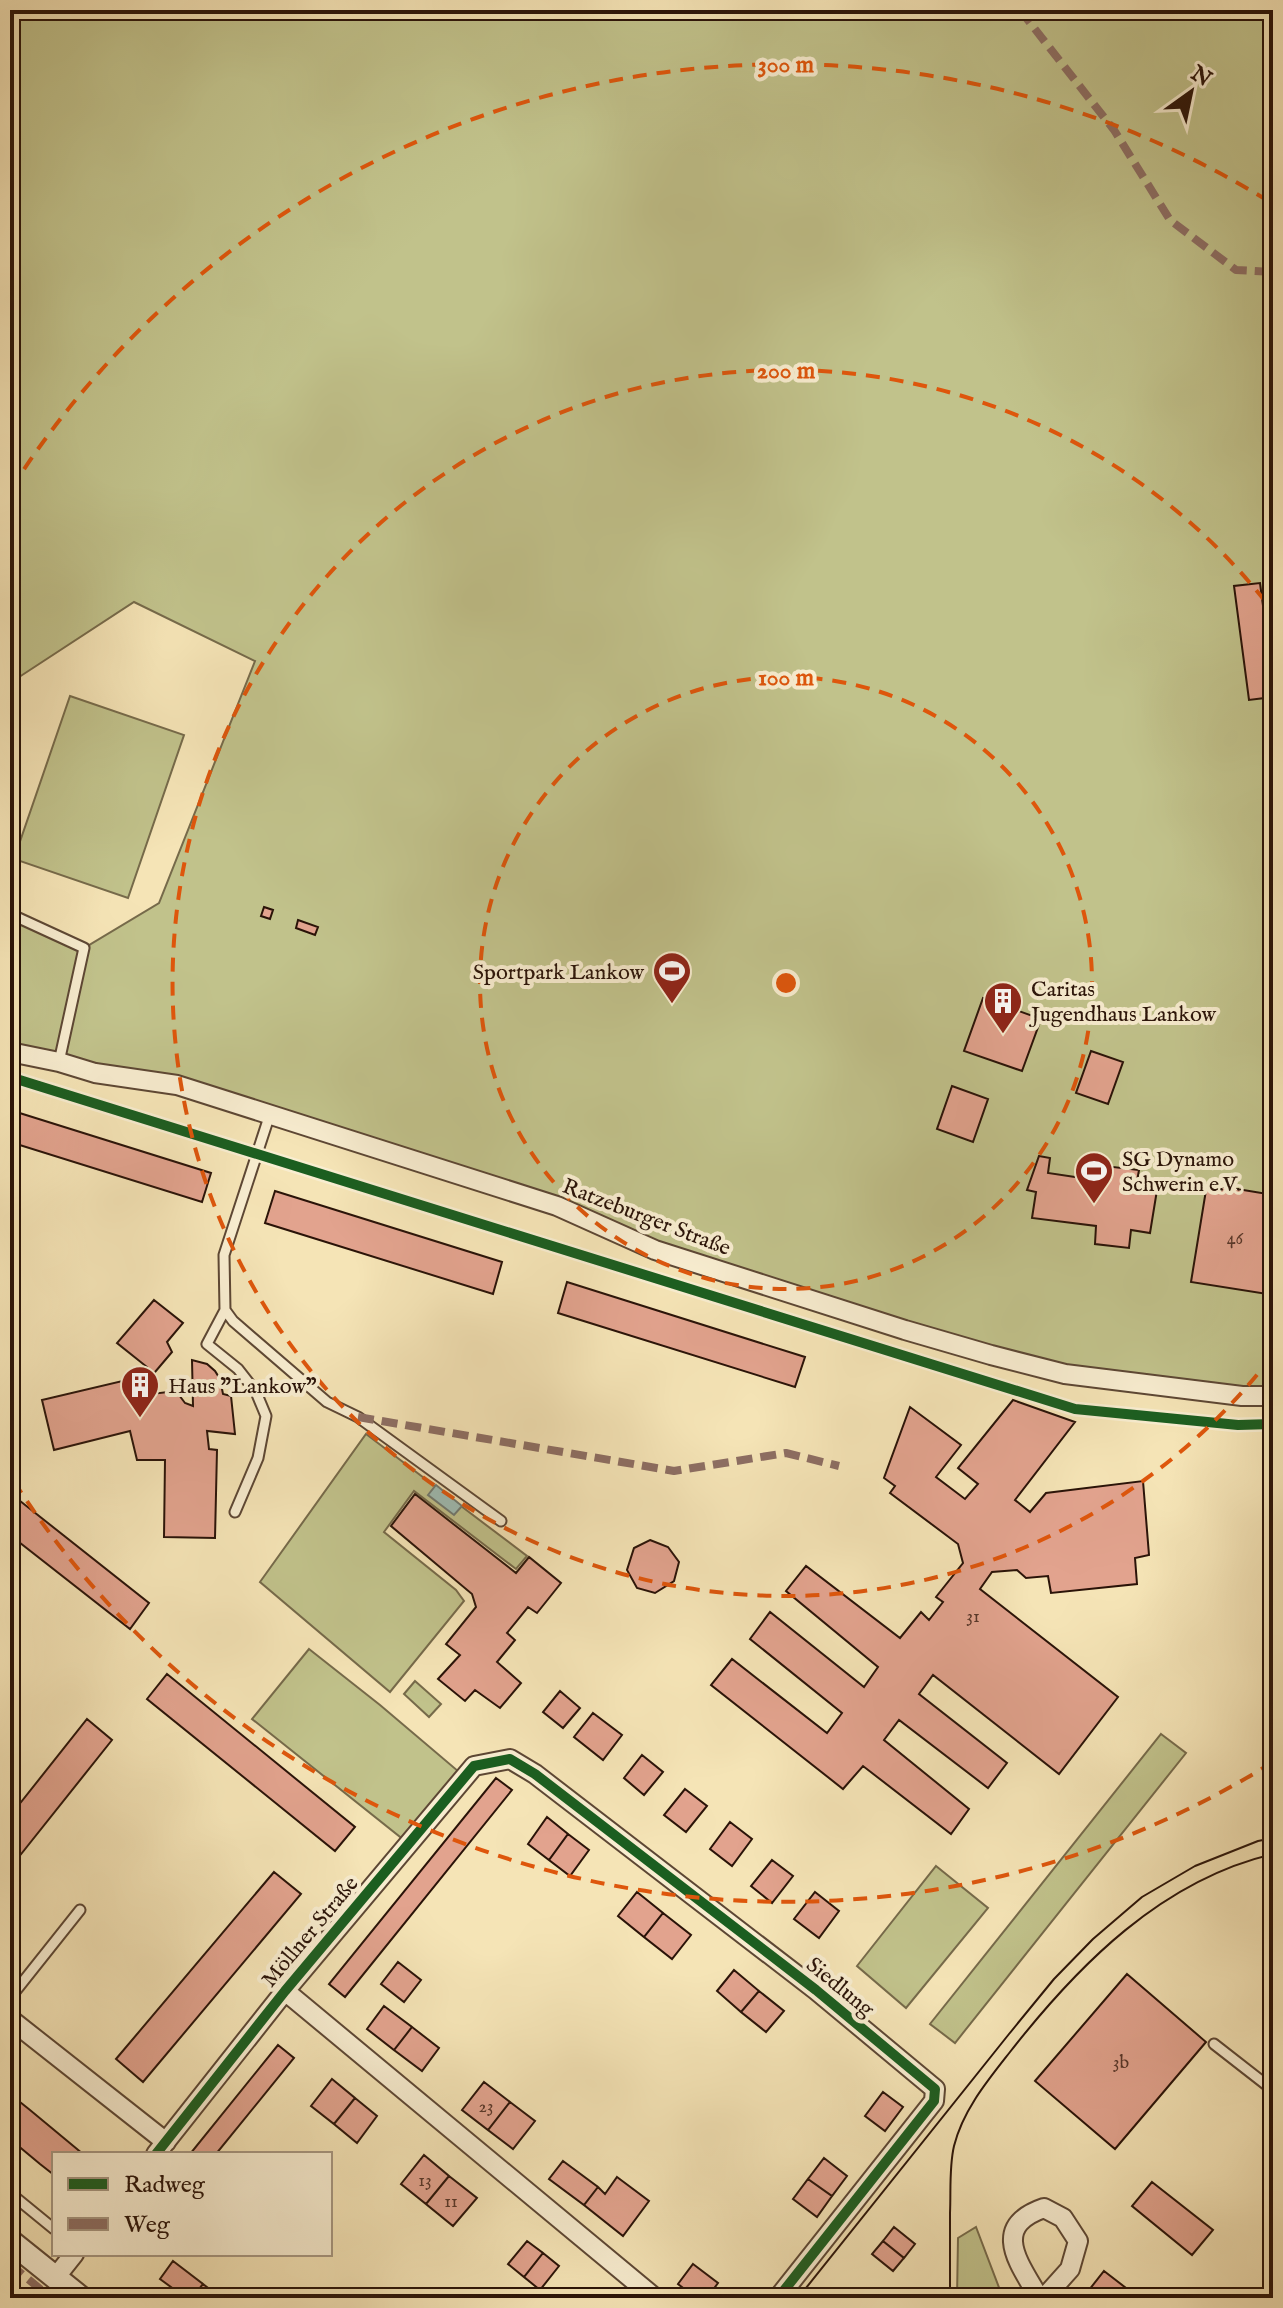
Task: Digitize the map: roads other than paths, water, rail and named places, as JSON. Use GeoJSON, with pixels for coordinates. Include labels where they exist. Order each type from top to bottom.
{"type":"FeatureCollection","features":[{"type":"Feature","properties":{"kind":"street","name":"Ratzeburger Straße"},"geometry":{"type":"LineString","coordinates":[[10,1052],[95,1073],[177,1085],[557,1206],[655,1250],[991,1355],[1065,1374],[1242,1396],[1273,1396]]}},
{"type":"Feature","properties":{"kind":"street","name":"Möllner Straße"},"geometry":{"type":"LineString","coordinates":[[10,2019],[161,2148],[285,1991],[474,1766],[510,1759]]}},
{"type":"Feature","properties":{"kind":"street","name":"Siedlung"},"geometry":{"type":"LineString","coordinates":[[510,1759],[535,1774],[816,1990],[935,2089],[934,2101],[778,2298]]}},
{"type":"Feature","properties":{"kind":"street"},"geometry":{"type":"LineString","coordinates":[[285,1991],[655,2298]]}},
{"type":"Feature","properties":{"kind":"street"},"geometry":{"type":"LineString","coordinates":[[1044,2208],[1063,2218],[1078,2241],[1070,2269],[1042,2298],[1017,2259],[1011,2243],[1016,2227],[1029,2213],[1044,2208]]}},
{"type":"Feature","properties":{"kind":"street"},"geometry":{"type":"LineString","coordinates":[[10,2241],[81,2298]]}},
{"type":"Feature","properties":{"kind":"street"},"geometry":{"type":"LineString","coordinates":[[55,2278],[72,2256]]}},
{"type":"Feature","properties":{"kind":"lane"},"geometry":{"type":"LineString","coordinates":[[10,914],[84,948],[59,1062]]}},
{"type":"Feature","properties":{"kind":"lane"},"geometry":{"type":"LineString","coordinates":[[235,1512],[258,1458],[266,1416],[256,1392],[238,1369],[207,1344],[225,1310],[224,1255],[270,1114]]}},
{"type":"Feature","properties":{"kind":"lane"},"geometry":{"type":"LineString","coordinates":[[225,1310],[233,1321],[327,1402],[358,1417],[501,1521]]}},
{"type":"Feature","properties":{"kind":"lane"},"geometry":{"type":"LineString","coordinates":[[10,1998],[80,1910]]}},
{"type":"Feature","properties":{"kind":"lane"},"geometry":{"type":"LineString","coordinates":[[1214,2044],[1273,2090]]}},
{"type":"Feature","properties":{"kind":"lane"},"geometry":{"type":"LineString","coordinates":[[10,2193],[52,2227]]}},
{"type":"Feature","properties":{"kind":"water"},"geometry":{"type":"Polygon","coordinates":[[[436,1485],[462,1506],[454,1515],[428,1495],[436,1485]]]}},
{"type":"Feature","properties":{"kind":"tram line"},"geometry":{"type":"LineString","coordinates":[[798,2298],[1054,1979],[1093,1939],[1142,1897],[1195,1866],[1273,1838]]}},
{"type":"Feature","properties":{"kind":"tram line"},"geometry":{"type":"LineString","coordinates":[[950,2298],[952,2154],[963,2120],[985,2085],[1064,1988],[1125,1930],[1195,1884],[1233,1866],[1273,1854]]}},
{"type":"Feature","properties":{"kind":"place","name":"Sportpark Lankow"},"geometry":{"type":"Point","coordinates":[672,1005]}},
{"type":"Feature","properties":{"kind":"place","name":"Caritas Jugendhaus Lankow"},"geometry":{"type":"Point","coordinates":[1003,1035]}},
{"type":"Feature","properties":{"kind":"place","name":"SG Dynamo Schwerin e.V."},"geometry":{"type":"Point","coordinates":[1094,1205]}},
{"type":"Feature","properties":{"kind":"place","name":"Haus \"Lankow\""},"geometry":{"type":"Point","coordinates":[140,1419]}}]}
